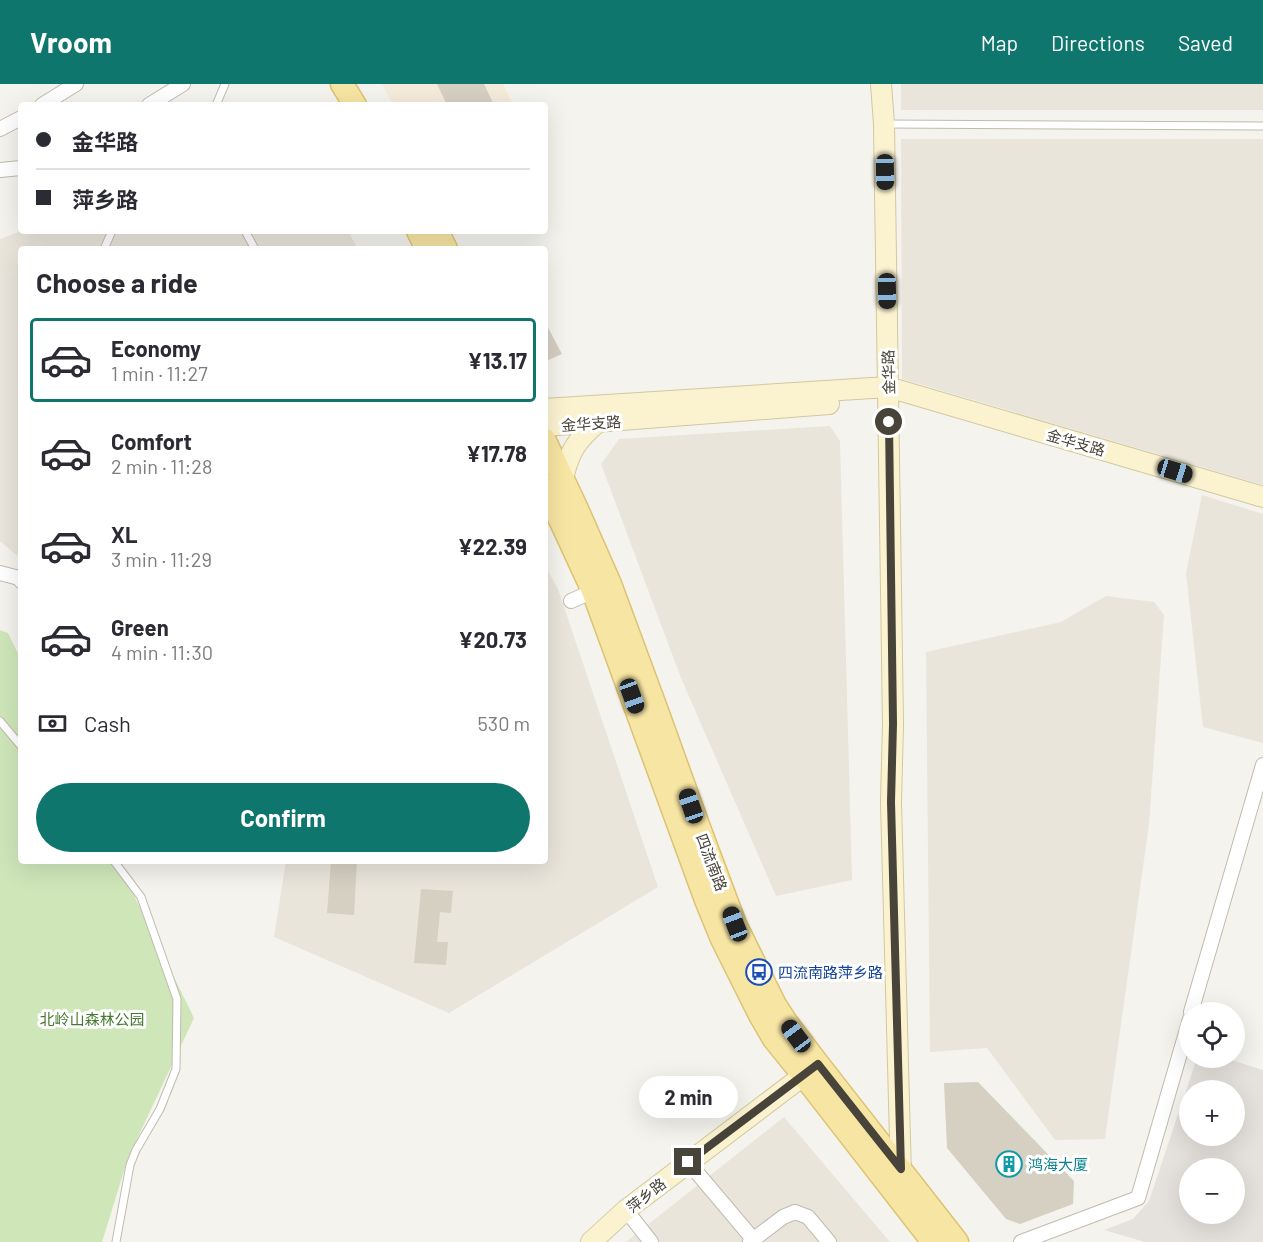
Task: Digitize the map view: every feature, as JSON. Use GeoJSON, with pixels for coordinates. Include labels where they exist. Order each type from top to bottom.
{"type":"FeatureCollection","features":[{"type":"Feature","properties":{"kind":"main road"},"geometry":{"type":"LineString","coordinates":[[342,84],[353,102]]}},
{"type":"Feature","properties":{"kind":"main road"},"geometry":{"type":"LineString","coordinates":[[360,84],[370,102]]}},
{"type":"Feature","properties":{"kind":"main road","name":"金华路"},"geometry":{"type":"LineString","coordinates":[[881,84],[884,124],[893,724],[891,802],[901,1200]]}},
{"type":"Feature","properties":{"kind":"main road"},"geometry":{"type":"LineString","coordinates":[[548,409],[888,393]]}},
{"type":"Feature","properties":{"kind":"main road","name":"金华支路"},"geometry":{"type":"LineString","coordinates":[[548,426],[888,393],[1263,497]]}},
{"type":"Feature","properties":{"kind":"main road"},"geometry":{"type":"LineString","coordinates":[[554,482],[576,443],[598,422]]}},
{"type":"Feature","properties":{"kind":"main road","name":"四流南路"},"geometry":{"type":"LineString","coordinates":[[548,456],[554,482],[602,588],[706,900],[722,939],[764,1023],[774,1039],[811,1070],[901,1169],[957,1242]]}},
{"type":"Feature","properties":{"kind":"main road","name":"四流南路"},"geometry":{"type":"LineString","coordinates":[[811,1070],[901,1200],[933,1242]]}},
{"type":"Feature","properties":{"kind":"main road","name":"萍乡路"},"geometry":{"type":"LineString","coordinates":[[591,1242],[626,1210],[811,1070]]}},
{"type":"Feature","properties":{"kind":"street"},"geometry":{"type":"LineString","coordinates":[[47,102],[76,84]]}},
{"type":"Feature","properties":{"kind":"street"},"geometry":{"type":"LineString","coordinates":[[154,102],[183,84]]}},
{"type":"Feature","properties":{"kind":"street"},"geometry":{"type":"LineString","coordinates":[[0,129],[18,119]]}},
{"type":"Feature","properties":{"kind":"street"},"geometry":{"type":"LineString","coordinates":[[0,170],[18,168]]}},
{"type":"Feature","properties":{"kind":"street"},"geometry":{"type":"LineString","coordinates":[[0,573],[18,578]]}},
{"type":"Feature","properties":{"kind":"street"},"geometry":{"type":"LineString","coordinates":[[571,602],[602,588]]}},
{"type":"Feature","properties":{"kind":"street"},"geometry":{"type":"LineString","coordinates":[[1194,1002],[1263,765]]}},
{"type":"Feature","properties":{"kind":"street"},"geometry":{"type":"LineString","coordinates":[[1021,1242],[1138,1198],[1179,1057]]}},
{"type":"Feature","properties":{"kind":"street"},"geometry":{"type":"LineString","coordinates":[[688,1162],[751,1241],[783,1217],[795,1212],[808,1217],[829,1242]]}},
{"type":"Feature","properties":{"kind":"street"},"geometry":{"type":"LineString","coordinates":[[626,1210],[651,1242]]}},
{"type":"Feature","properties":{"kind":"lane"},"geometry":{"type":"LineString","coordinates":[[217,102],[225,84]]}},
{"type":"Feature","properties":{"kind":"lane"},"geometry":{"type":"LineString","coordinates":[[884,124],[1263,126]]}},
{"type":"Feature","properties":{"kind":"lane"},"geometry":{"type":"LineString","coordinates":[[0,721],[18,742]]}},
{"type":"Feature","properties":{"kind":"lane"},"geometry":{"type":"LineString","coordinates":[[116,864],[141,897],[177,999],[176,1069],[160,1109],[130,1165],[116,1242]]}},
{"type":"Feature","properties":{"kind":"shaded area"},"geometry":{"type":"Polygon","coordinates":[[[382,84],[503,84],[512,102],[391,102],[382,84]]]}},
{"type":"Feature","properties":{"kind":"shaded area"},"geometry":{"type":"Polygon","coordinates":[[[901,84],[1263,84],[1263,110],[901,110],[901,84]]]}},
{"type":"Feature","properties":{"kind":"shaded area"},"geometry":{"type":"Polygon","coordinates":[[[901,139],[1263,139],[1263,485],[902,379],[901,139]]]}},
{"type":"Feature","properties":{"kind":"shaded area"},"geometry":{"type":"Polygon","coordinates":[[[18,232],[18,234],[350,234],[356,246],[18,246],[18,556],[0,541],[0,239],[18,232]]]}},
{"type":"Feature","properties":{"kind":"shaded area"},"geometry":{"type":"Polygon","coordinates":[[[830,426],[840,441],[852,880],[776,896],[681,678],[601,464],[619,439],[830,426]]]}},
{"type":"Feature","properties":{"kind":"shaded area"},"geometry":{"type":"Polygon","coordinates":[[[1202,495],[1263,514],[1263,743],[1203,727],[1186,573],[1202,495]]]}},
{"type":"Feature","properties":{"kind":"shaded area"},"geometry":{"type":"Polygon","coordinates":[[[548,571],[558,589],[658,887],[449,1013],[274,937],[286,864],[548,864],[548,571]]]}},
{"type":"Feature","properties":{"kind":"shaded area"},"geometry":{"type":"Polygon","coordinates":[[[1106,596],[1154,602],[1164,615],[1149,824],[1105,1139],[1055,1140],[987,1048],[930,1052],[926,652],[1061,622],[1106,596]]]}},
{"type":"Feature","properties":{"kind":"shaded area"},"geometry":{"type":"Polygon","coordinates":[[[1245,1064],[1263,1070],[1263,1242],[1145,1242],[1104,1230],[1133,1219],[1149,1201],[1179,1112],[1179,1146],[1245,1146],[1245,1080],[1190,1080],[1194,1068],[1245,1068],[1245,1064]]]}},
{"type":"Feature","properties":{"kind":"shaded area"},"geometry":{"type":"Polygon","coordinates":[[[784,1117],[890,1242],[626,1242],[784,1117]]]}},
{"type":"Feature","properties":{"kind":"green space","name":"北岭山森林公园"},"geometry":{"type":"Polygon","coordinates":[[[0,630],[8,633],[18,654],[18,864],[118,864],[194,1018],[128,1158],[102,1242],[0,1242],[0,630]]]}},
{"type":"Feature","properties":{"kind":"building"},"geometry":{"type":"Polygon","coordinates":[[[437,84],[484,84],[493,102],[446,102],[437,84]]]}},
{"type":"Feature","properties":{"kind":"building"},"geometry":{"type":"Polygon","coordinates":[[[548,328],[562,354],[548,360],[548,328]]]}},
{"type":"Feature","properties":{"kind":"building"},"geometry":{"type":"Polygon","coordinates":[[[331,864],[357,864],[354,915],[327,913],[331,864]]]}},
{"type":"Feature","properties":{"kind":"building"},"geometry":{"type":"Polygon","coordinates":[[[421,889],[453,891],[451,913],[440,912],[437,942],[448,942],[446,965],[414,963],[421,889]]]}},
{"type":"Feature","properties":{"kind":"building","name":"鸿海大厦"},"geometry":{"type":"Polygon","coordinates":[[[978,1082],[1074,1181],[1073,1204],[1020,1224],[1006,1219],[947,1148],[944,1083],[978,1082]]]}},
{"type":"Feature","properties":{"kind":"place","name":"四流南路萍乡路"},"geometry":{"type":"Point","coordinates":[759,972]}},
{"type":"Feature","properties":{"kind":"place","name":"鸿海大厦"},"geometry":{"type":"Point","coordinates":[1009,1164]}},
{"type":"Feature","properties":{"kind":"route"},"geometry":{"type":"LineString","coordinates":[[688,1162],[818,1064],[901,1169],[891,802],[893,724],[889,422]]}}]}
